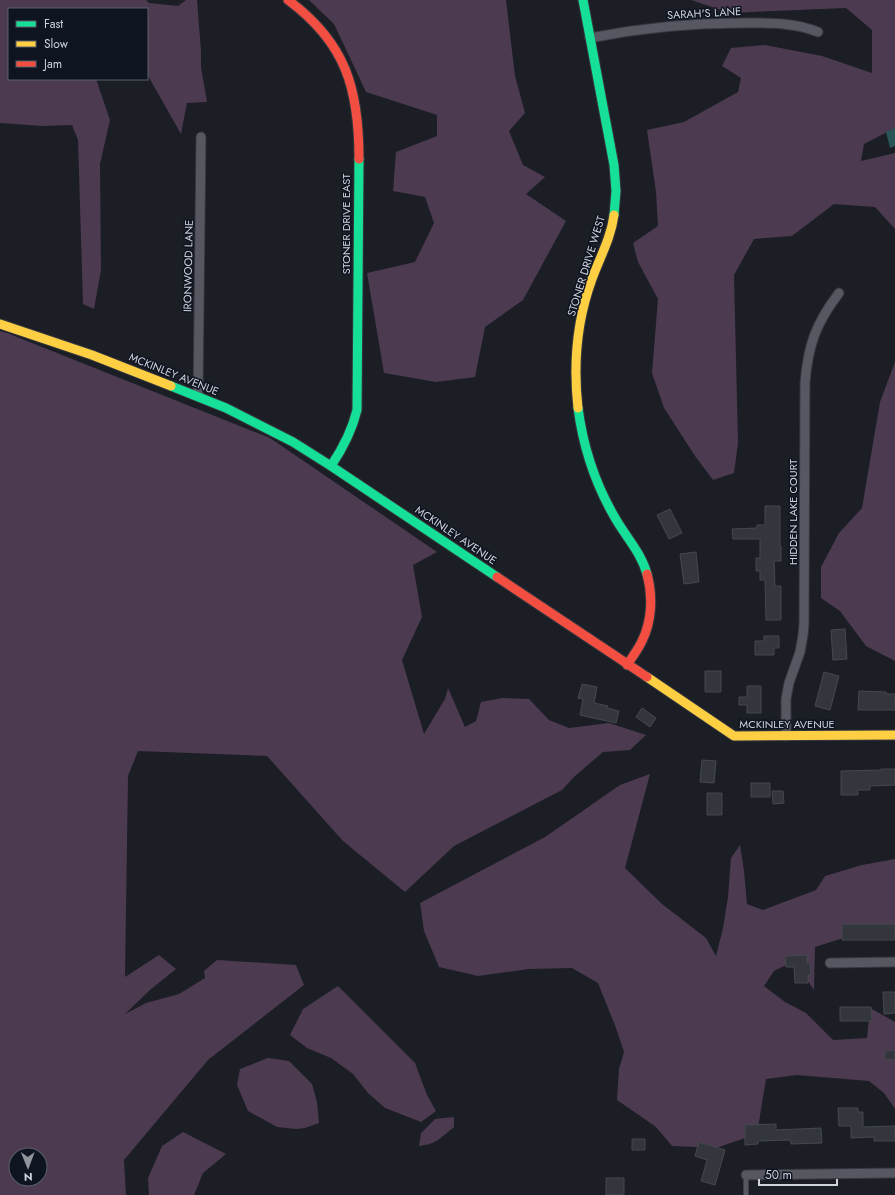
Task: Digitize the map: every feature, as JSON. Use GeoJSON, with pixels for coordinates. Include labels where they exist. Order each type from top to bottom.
{"type":"FeatureCollection","features":[{"type":"Feature","properties":{"kind":"street","name":"STONER DRIVE EAST"},"geometry":{"type":"LineString","coordinates":[[288,0],[312,19],[326,34],[346,70],[358,111],[357,410],[349,438],[331,466]]}},
{"type":"Feature","properties":{"kind":"street","name":"STONER DRIVE WEST"},"geometry":{"type":"LineString","coordinates":[[584,0],[616,177],[616,198],[614,217],[609,235],[585,301],[579,329],[576,356],[576,384],[584,441],[592,467],[602,493],[643,561],[651,592],[648,625],[627,665]]}},
{"type":"Feature","properties":{"kind":"street","name":"SARAH'S LANE"},"geometry":{"type":"LineString","coordinates":[[590,38],[641,29],[724,23],[772,23],[805,27],[818,32]]}},
{"type":"Feature","properties":{"kind":"street","name":"IRONWOOD LANE"},"geometry":{"type":"LineString","coordinates":[[198,396],[201,137]]}},
{"type":"Feature","properties":{"kind":"street","name":"HIDDEN LAKE COURT"},"geometry":{"type":"LineString","coordinates":[[786,736],[786,699],[789,683],[800,652],[804,635],[805,383],[807,362],[811,344],[818,325],[827,308],[839,293]]}},
{"type":"Feature","properties":{"kind":"street","name":"MCKINLEY AVENUE"},"geometry":{"type":"LineString","coordinates":[[0,324],[91,355],[198,396],[252,420],[286,438],[331,466],[734,736],[895,735]]}},
{"type":"Feature","properties":{"kind":"street"},"geometry":{"type":"LineString","coordinates":[[830,963],[895,962]]}},
{"type":"Feature","properties":{"kind":"street"},"geometry":{"type":"LineString","coordinates":[[746,1175],[895,1173]]}},
{"type":"Feature","properties":{"kind":"lane"},"geometry":{"type":"LineString","coordinates":[[746,1175],[746,1195]]}},
{"type":"Feature","properties":{"kind":"shaded area"},"geometry":{"type":"Polygon","coordinates":[[[0,0],[146,0],[149,3],[178,6],[186,0],[197,0],[201,67],[207,102],[187,103],[181,134],[148,76],[148,8],[8,8],[8,80],[96,80],[110,120],[100,164],[101,270],[94,309],[83,304],[78,140],[72,125],[43,126],[0,123],[0,0]]]}},
{"type":"Feature","properties":{"kind":"shaded area"},"geometry":{"type":"Polygon","coordinates":[[[309,0],[506,0],[515,76],[525,113],[509,131],[523,165],[545,177],[526,194],[566,221],[523,300],[485,327],[475,377],[436,382],[384,373],[367,273],[415,262],[434,223],[425,197],[393,191],[396,152],[437,136],[437,115],[366,92],[334,24],[309,0]]]}},
{"type":"Feature","properties":{"kind":"shaded area"},"geometry":{"type":"Polygon","coordinates":[[[691,0],[895,0],[895,128],[864,144],[861,161],[895,153],[895,229],[875,207],[834,204],[792,236],[754,239],[734,275],[738,443],[734,473],[713,480],[695,456],[664,408],[652,373],[658,299],[638,262],[633,243],[658,226],[656,192],[647,130],[684,122],[738,92],[741,78],[722,66],[731,48],[765,45],[822,56],[872,73],[872,30],[846,8],[730,13],[691,0]]]}},
{"type":"Feature","properties":{"kind":"shaded area"},"geometry":{"type":"Polygon","coordinates":[[[895,128],[895,146],[890,148],[886,132],[895,128]]]}},
{"type":"Feature","properties":{"kind":"shaded area"},"geometry":{"type":"Polygon","coordinates":[[[0,331],[270,438],[437,552],[413,565],[422,617],[402,660],[424,734],[445,699],[448,688],[465,727],[476,721],[481,702],[502,698],[529,699],[549,720],[569,728],[609,723],[646,735],[630,750],[603,752],[575,776],[562,790],[454,846],[405,892],[343,841],[267,756],[138,751],[128,776],[125,977],[159,955],[176,969],[150,990],[125,1014],[146,1003],[179,994],[205,978],[204,971],[217,960],[296,965],[304,985],[208,1060],[124,1160],[126,1195],[0,1195],[0,331]]]}},
{"type":"Feature","properties":{"kind":"shaded area"},"geometry":{"type":"Polygon","coordinates":[[[895,362],[895,661],[866,646],[840,611],[821,598],[821,567],[839,533],[862,508],[880,402],[895,362]]]}},
{"type":"Feature","properties":{"kind":"shaded area"},"geometry":{"type":"Polygon","coordinates":[[[650,774],[625,868],[662,904],[706,938],[716,956],[723,928],[728,897],[731,858],[740,845],[747,904],[763,910],[816,890],[825,876],[862,865],[895,859],[895,932],[873,930],[815,947],[814,990],[794,961],[774,971],[764,986],[785,1002],[806,1013],[833,1040],[867,1038],[870,1008],[895,1022],[895,1109],[884,1093],[869,1081],[797,1075],[766,1079],[757,1134],[716,1148],[672,1146],[656,1127],[617,1100],[619,1069],[624,1052],[598,983],[572,968],[529,969],[478,976],[439,967],[424,931],[420,903],[545,837],[620,785],[650,774]]]}},
{"type":"Feature","properties":{"kind":"shaded area"},"geometry":{"type":"Polygon","coordinates":[[[338,986],[415,1063],[427,1095],[436,1111],[421,1122],[385,1108],[368,1093],[353,1074],[331,1058],[307,1048],[290,1035],[303,1009],[338,986]]]}},
{"type":"Feature","properties":{"kind":"shaded area"},"geometry":{"type":"Polygon","coordinates":[[[268,1058],[289,1061],[312,1084],[317,1102],[319,1123],[305,1128],[296,1129],[277,1127],[248,1111],[237,1085],[240,1069],[268,1058]]]}},
{"type":"Feature","properties":{"kind":"shaded area"},"geometry":{"type":"Polygon","coordinates":[[[454,1117],[454,1127],[438,1140],[430,1144],[419,1146],[421,1133],[435,1119],[454,1117]]]}},
{"type":"Feature","properties":{"kind":"shaded area"},"geometry":{"type":"Polygon","coordinates":[[[183,1132],[226,1154],[203,1173],[194,1195],[149,1195],[148,1178],[162,1146],[183,1132]]]}},
{"type":"Feature","properties":{"kind":"building"},"geometry":{"type":"Polygon","coordinates":[[[765,506],[780,506],[781,561],[774,561],[775,586],[781,586],[781,620],[766,620],[765,580],[760,580],[760,571],[756,571],[756,558],[760,558],[760,539],[733,539],[732,529],[757,528],[757,525],[765,525],[765,506]]]}},
{"type":"Feature","properties":{"kind":"building"},"geometry":{"type":"Polygon","coordinates":[[[670,509],[682,533],[669,539],[657,515],[670,509]]]}},
{"type":"Feature","properties":{"kind":"building"},"geometry":{"type":"Polygon","coordinates":[[[696,552],[699,582],[684,584],[680,554],[696,552]]]}},
{"type":"Feature","properties":{"kind":"building"},"geometry":{"type":"Polygon","coordinates":[[[845,629],[847,659],[833,660],[831,630],[845,629]]]}},
{"type":"Feature","properties":{"kind":"building"},"geometry":{"type":"Polygon","coordinates":[[[764,636],[779,636],[779,648],[774,648],[774,655],[755,655],[755,641],[764,641],[764,636]]]}},
{"type":"Feature","properties":{"kind":"building"},"geometry":{"type":"Polygon","coordinates":[[[705,671],[721,671],[721,692],[705,692],[705,671]]]}},
{"type":"Feature","properties":{"kind":"building"},"geometry":{"type":"Polygon","coordinates":[[[824,672],[839,676],[830,710],[815,706],[824,672]]]}},
{"type":"Feature","properties":{"kind":"building"},"geometry":{"type":"Polygon","coordinates":[[[582,684],[597,687],[594,703],[608,706],[607,708],[619,711],[616,723],[580,715],[583,699],[578,698],[582,684]]]}},
{"type":"Feature","properties":{"kind":"building"},"geometry":{"type":"Polygon","coordinates":[[[747,686],[761,686],[761,713],[747,713],[747,705],[739,705],[739,697],[747,697],[747,686]]]}},
{"type":"Feature","properties":{"kind":"building"},"geometry":{"type":"Polygon","coordinates":[[[859,691],[886,692],[886,694],[895,694],[895,710],[858,710],[859,691]]]}},
{"type":"Feature","properties":{"kind":"building"},"geometry":{"type":"Polygon","coordinates":[[[642,708],[656,718],[650,727],[636,717],[642,708]]]}},
{"type":"Feature","properties":{"kind":"building"},"geometry":{"type":"Polygon","coordinates":[[[702,760],[716,761],[714,783],[700,782],[702,760]]]}},
{"type":"Feature","properties":{"kind":"building"},"geometry":{"type":"Polygon","coordinates":[[[895,769],[895,785],[870,786],[870,790],[858,790],[858,795],[841,795],[841,771],[895,769]]]}},
{"type":"Feature","properties":{"kind":"building"},"geometry":{"type":"Polygon","coordinates":[[[751,783],[770,783],[770,797],[751,797],[751,783]]]}},
{"type":"Feature","properties":{"kind":"building"},"geometry":{"type":"Polygon","coordinates":[[[772,791],[783,791],[784,803],[773,804],[772,791]]]}},
{"type":"Feature","properties":{"kind":"building"},"geometry":{"type":"Polygon","coordinates":[[[707,793],[722,793],[722,815],[707,815],[707,793]]]}},
{"type":"Feature","properties":{"kind":"building"},"geometry":{"type":"Polygon","coordinates":[[[842,924],[895,924],[895,940],[842,940],[842,924]]]}},
{"type":"Feature","properties":{"kind":"building"},"geometry":{"type":"Polygon","coordinates":[[[807,955],[807,963],[810,962],[811,975],[808,975],[808,983],[795,983],[794,967],[786,967],[785,956],[807,955]]]}},
{"type":"Feature","properties":{"kind":"building"},"geometry":{"type":"Polygon","coordinates":[[[883,992],[895,992],[895,1013],[884,1014],[883,992]]]}},
{"type":"Feature","properties":{"kind":"building"},"geometry":{"type":"Polygon","coordinates":[[[840,1007],[871,1007],[872,1021],[840,1021],[840,1007]]]}},
{"type":"Feature","properties":{"kind":"building"},"geometry":{"type":"Polygon","coordinates":[[[895,1050],[895,1059],[885,1060],[885,1051],[895,1050]]]}},
{"type":"Feature","properties":{"kind":"building"},"geometry":{"type":"Polygon","coordinates":[[[838,1108],[858,1108],[858,1112],[863,1112],[863,1127],[895,1126],[895,1141],[874,1141],[874,1137],[851,1138],[851,1126],[839,1126],[838,1108]]]}},
{"type":"Feature","properties":{"kind":"building"},"geometry":{"type":"Polygon","coordinates":[[[776,1124],[776,1130],[821,1128],[822,1143],[791,1144],[790,1140],[758,1141],[758,1144],[745,1145],[745,1125],[776,1124]]]}},
{"type":"Feature","properties":{"kind":"building"},"geometry":{"type":"Polygon","coordinates":[[[632,1139],[645,1139],[645,1150],[632,1150],[632,1139]]]}},
{"type":"Feature","properties":{"kind":"building"},"geometry":{"type":"Polygon","coordinates":[[[699,1142],[725,1150],[715,1185],[701,1181],[707,1160],[695,1156],[699,1142]]]}},
{"type":"Feature","properties":{"kind":"building"},"geometry":{"type":"Polygon","coordinates":[[[606,1178],[624,1178],[624,1195],[606,1195],[606,1178]]]}},
{"type":"Feature","properties":{"kind":"traffic: fast"},"geometry":{"type":"LineString","coordinates":[[583,0],[614,165],[616,191],[614,215]]}},
{"type":"Feature","properties":{"kind":"traffic: fast"},"geometry":{"type":"LineString","coordinates":[[331,466],[347,439],[357,410],[359,159]]}},
{"type":"Feature","properties":{"kind":"traffic: fast"},"geometry":{"type":"LineString","coordinates":[[171,386],[226,408],[293,442],[497,577]]}},
{"type":"Feature","properties":{"kind":"traffic: fast"},"geometry":{"type":"LineString","coordinates":[[578,408],[583,436],[601,491],[618,523],[641,558],[647,574]]}},
{"type":"Feature","properties":{"kind":"traffic: slow"},"geometry":{"type":"LineString","coordinates":[[578,408],[576,359],[580,326],[587,295],[608,240],[614,215]]}},
{"type":"Feature","properties":{"kind":"traffic: slow"},"geometry":{"type":"LineString","coordinates":[[0,324],[92,355],[171,386]]}},
{"type":"Feature","properties":{"kind":"traffic: slow"},"geometry":{"type":"LineString","coordinates":[[647,677],[734,736],[895,735]]}},
{"type":"Feature","properties":{"kind":"traffic: jam"},"geometry":{"type":"LineString","coordinates":[[288,0],[308,16],[324,33],[336,51],[345,69],[352,89],[356,111],[359,159]]}},
{"type":"Feature","properties":{"kind":"traffic: jam"},"geometry":{"type":"LineString","coordinates":[[627,665],[640,644],[650,617],[651,600],[647,574]]}},
{"type":"Feature","properties":{"kind":"traffic: jam"},"geometry":{"type":"LineString","coordinates":[[497,577],[647,677]]}}]}
